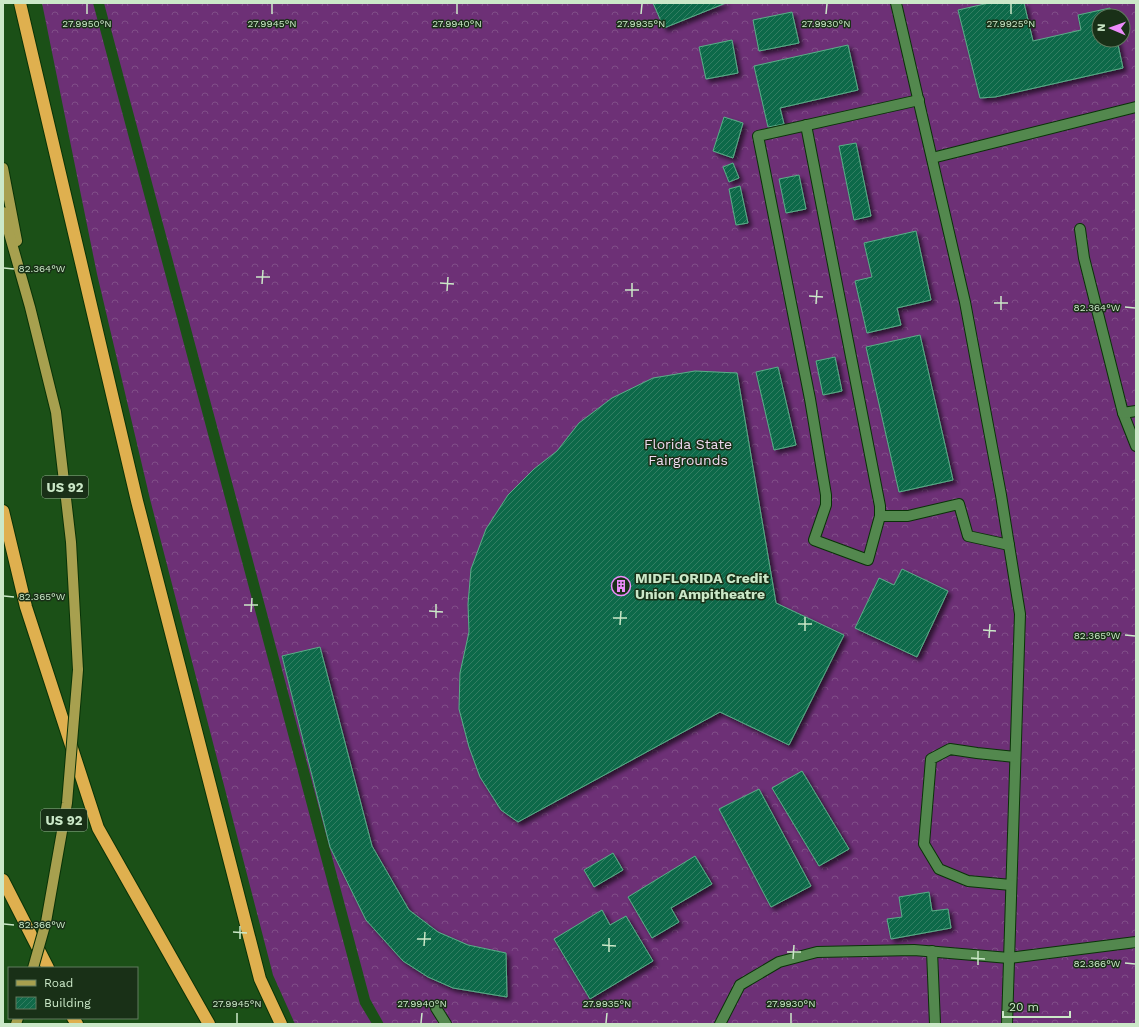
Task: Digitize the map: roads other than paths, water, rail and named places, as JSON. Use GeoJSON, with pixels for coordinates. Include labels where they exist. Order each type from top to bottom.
{"type":"FeatureCollection","features":[{"type":"Feature","properties":{"kind":"highway"},"geometry":{"type":"LineString","coordinates":[[20,3],[137,502],[260,979],[281,1024]]}},
{"type":"Feature","properties":{"kind":"highway"},"geometry":{"type":"LineString","coordinates":[[3,512],[26,607],[98,828],[209,1024]]}},
{"type":"Feature","properties":{"kind":"highway"},"geometry":{"type":"LineString","coordinates":[[3,880],[47,967]]}},
{"type":"Feature","properties":{"kind":"main road"},"geometry":{"type":"LineString","coordinates":[[3,168],[30,308]]}},
{"type":"Feature","properties":{"kind":"main road","name":"US 92"},"geometry":{"type":"LineString","coordinates":[[3,212],[30,308],[56,412],[71,542],[78,670],[67,803],[46,922],[33,967]]}},
{"type":"Feature","properties":{"kind":"lane"},"geometry":{"type":"LineString","coordinates":[[896,3],[965,302],[1001,495],[1020,614],[1007,1024]]}},
{"type":"Feature","properties":{"kind":"lane"},"geometry":{"type":"LineString","coordinates":[[806,125],[877,491],[880,516],[868,560],[814,540],[826,505],[826,495],[810,399],[758,136],[806,125],[919,100]]}},
{"type":"Feature","properties":{"kind":"lane"},"geometry":{"type":"LineString","coordinates":[[932,158],[1136,107]]}},
{"type":"Feature","properties":{"kind":"lane"},"geometry":{"type":"LineString","coordinates":[[1080,229],[1084,258],[1123,413],[1136,446]]}},
{"type":"Feature","properties":{"kind":"lane"},"geometry":{"type":"LineString","coordinates":[[1123,413],[1136,410]]}},
{"type":"Feature","properties":{"kind":"lane"},"geometry":{"type":"LineString","coordinates":[[880,516],[908,516],[959,504],[968,536],[1009,545]]}},
{"type":"Feature","properties":{"kind":"lane"},"geometry":{"type":"LineString","coordinates":[[1011,885],[968,881],[939,869],[924,844],[931,759],[950,749],[1015,757]]}},
{"type":"Feature","properties":{"kind":"lane"},"geometry":{"type":"LineString","coordinates":[[720,1024],[740,985],[779,962],[817,952],[914,950],[1009,958],[1136,942]]}},
{"type":"Feature","properties":{"kind":"lane"},"geometry":{"type":"LineString","coordinates":[[932,951],[935,1024]]}},
{"type":"Feature","properties":{"kind":"lane"},"geometry":{"type":"LineString","coordinates":[[436,1008],[446,1024]]}},
{"type":"Feature","properties":{"kind":"place","name":"MIDFLORIDA Credit Union Ampitheatre"},"geometry":{"type":"Point","coordinates":[621,586]}},
{"type":"Feature","properties":{"kind":"park label","name":"Florida State Fairgrounds"},"geometry":{"type":"Point","coordinates":[688,452]}}]}
